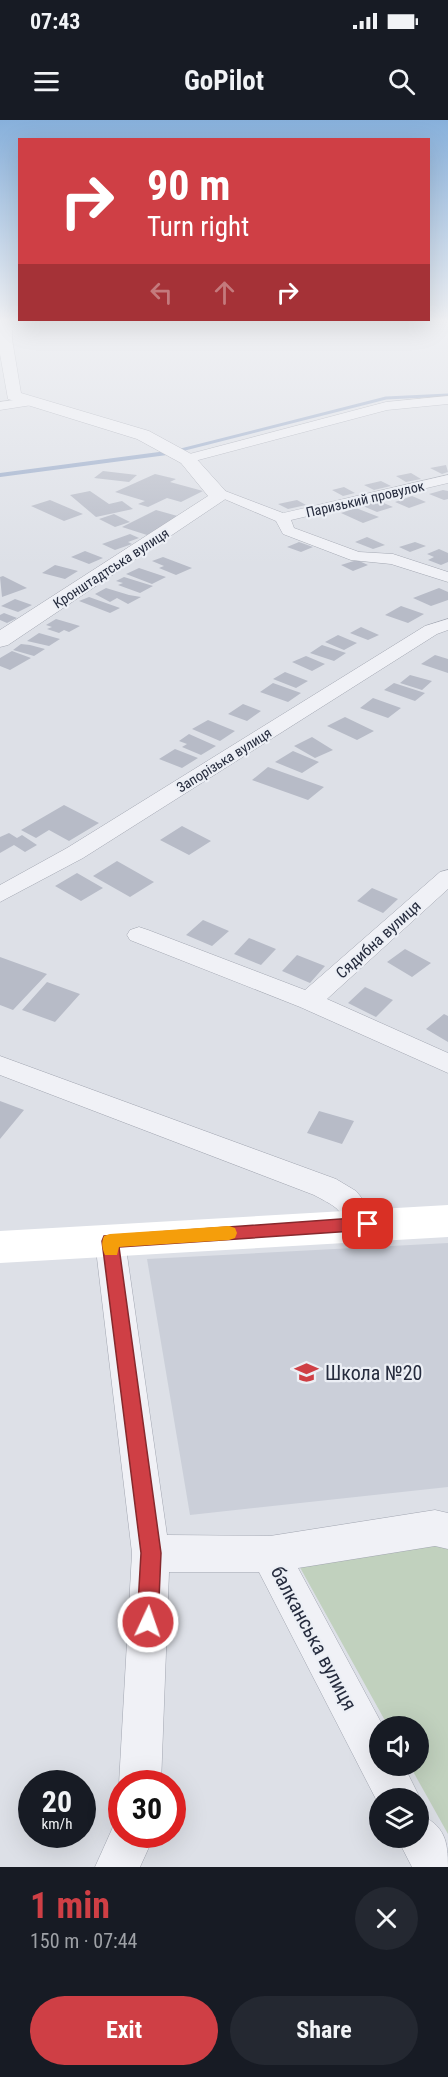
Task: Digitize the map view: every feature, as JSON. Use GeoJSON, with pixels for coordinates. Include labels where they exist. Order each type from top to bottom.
{"type":"FeatureCollection","features":[{"type":"Feature","properties":{"kind":"main road"},"geometry":{"type":"LineString","coordinates":[[0,1247],[448,1221]]}},
{"type":"Feature","properties":{"kind":"street"},"geometry":{"type":"LineString","coordinates":[[0,406],[24,403]]}},
{"type":"Feature","properties":{"kind":"street"},"geometry":{"type":"LineString","coordinates":[[30,403],[143,435],[173,451],[218,494],[282,518],[288,531],[357,557],[393,559],[448,577]]}},
{"type":"Feature","properties":{"kind":"street"},"geometry":{"type":"LineString","coordinates":[[173,451],[386,406],[422,403]]}},
{"type":"Feature","properties":{"kind":"street","name":"Паризький провулок"},"geometry":{"type":"LineString","coordinates":[[282,518],[448,479]]}},
{"type":"Feature","properties":{"kind":"street","name":"Кронштадтська вулиця"},"geometry":{"type":"LineString","coordinates":[[0,640],[218,494]]}},
{"type":"Feature","properties":{"kind":"street","name":"Запорізька вулиця"},"geometry":{"type":"LineString","coordinates":[[0,896],[75,854],[431,630],[448,624]]}},
{"type":"Feature","properties":{"kind":"street","name":"Сядибна вулиця"},"geometry":{"type":"LineString","coordinates":[[309,1001],[448,877]]}},
{"type":"Feature","properties":{"kind":"street"},"geometry":{"type":"LineString","coordinates":[[139,934],[309,1001],[448,1064]]}},
{"type":"Feature","properties":{"kind":"street"},"geometry":{"type":"LineString","coordinates":[[0,1065],[325,1187],[345,1199],[368,1224]]}},
{"type":"Feature","properties":{"kind":"street"},"geometry":{"type":"LineString","coordinates":[[110,1241],[151,1553],[141,1770]]}},
{"type":"Feature","properties":{"kind":"street"},"geometry":{"type":"LineString","coordinates":[[270,1554],[435,1528],[448,1531]]}},
{"type":"Feature","properties":{"kind":"street","name":"балканська вулиця"},"geometry":{"type":"LineString","coordinates":[[151,1553],[270,1554],[369,1743]]}},
{"type":"Feature","properties":{"kind":"street"},"geometry":{"type":"LineString","coordinates":[[117,1867],[126,1848]]}},
{"type":"Feature","properties":{"kind":"street"},"geometry":{"type":"LineString","coordinates":[[425,1848],[436,1867]]}},
{"type":"Feature","properties":{"kind":"shaded area","name":"Школа №20"},"geometry":{"type":"Polygon","coordinates":[[[448,1243],[448,1487],[190,1515],[147,1259],[448,1243]]]}},
{"type":"Feature","properties":{"kind":"green space"},"geometry":{"type":"Polygon","coordinates":[[[427,1542],[448,1546],[448,1834],[429,1800],[429,1788],[422,1788],[416,1776],[429,1776],[429,1716],[382,1716],[297,1562],[427,1542]]]}},
{"type":"Feature","properties":{"kind":"building"},"geometry":{"type":"Polygon","coordinates":[[[446,465],[448,472],[442,474],[430,468],[446,465]]]}},
{"type":"Feature","properties":{"kind":"building"},"geometry":{"type":"Polygon","coordinates":[[[103,471],[137,475],[129,482],[94,478],[103,471]]]}},
{"type":"Feature","properties":{"kind":"building"},"geometry":{"type":"Polygon","coordinates":[[[411,473],[421,479],[406,482],[396,476],[411,473]]]}},
{"type":"Feature","properties":{"kind":"building"},"geometry":{"type":"Polygon","coordinates":[[[155,474],[176,479],[170,482],[203,491],[181,502],[167,498],[148,507],[138,504],[145,501],[115,492],[155,474]]]}},
{"type":"Feature","properties":{"kind":"building"},"geometry":{"type":"Polygon","coordinates":[[[381,481],[391,486],[374,490],[364,485],[381,481]]]}},
{"type":"Feature","properties":{"kind":"building"},"geometry":{"type":"Polygon","coordinates":[[[344,487],[355,493],[343,496],[332,490],[344,487]]]}},
{"type":"Feature","properties":{"kind":"building"},"geometry":{"type":"Polygon","coordinates":[[[90,491],[109,504],[122,501],[133,509],[96,517],[70,495],[90,491]]]}},
{"type":"Feature","properties":{"kind":"building"},"geometry":{"type":"Polygon","coordinates":[[[448,491],[448,499],[444,500],[429,494],[448,491]]]}},
{"type":"Feature","properties":{"kind":"building"},"geometry":{"type":"Polygon","coordinates":[[[412,496],[426,502],[409,508],[395,502],[412,496]]]}},
{"type":"Feature","properties":{"kind":"building"},"geometry":{"type":"Polygon","coordinates":[[[50,500],[83,514],[64,521],[31,506],[50,500]]]}},
{"type":"Feature","properties":{"kind":"building"},"geometry":{"type":"Polygon","coordinates":[[[297,500],[306,505],[288,509],[278,504],[297,500]]]}},
{"type":"Feature","properties":{"kind":"building"},"geometry":{"type":"Polygon","coordinates":[[[379,501],[393,507],[377,512],[363,506],[379,501]]]}},
{"type":"Feature","properties":{"kind":"building"},"geometry":{"type":"Polygon","coordinates":[[[356,508],[379,517],[363,523],[341,513],[356,508]]]}},
{"type":"Feature","properties":{"kind":"building"},"geometry":{"type":"Polygon","coordinates":[[[156,510],[181,517],[147,535],[122,527],[156,510]]]}},
{"type":"Feature","properties":{"kind":"building"},"geometry":{"type":"Polygon","coordinates":[[[114,514],[130,522],[115,527],[99,519],[114,514]]]}},
{"type":"Feature","properties":{"kind":"building"},"geometry":{"type":"Polygon","coordinates":[[[130,534],[139,538],[128,542],[132,544],[115,550],[102,544],[130,534]]]}},
{"type":"Feature","properties":{"kind":"building"},"geometry":{"type":"Polygon","coordinates":[[[367,537],[385,545],[373,549],[355,542],[367,537]]]}},
{"type":"Feature","properties":{"kind":"building"},"geometry":{"type":"Polygon","coordinates":[[[299,542],[313,547],[301,552],[287,547],[299,542]]]}},
{"type":"Feature","properties":{"kind":"building"},"geometry":{"type":"Polygon","coordinates":[[[415,542],[426,546],[410,552],[399,547],[415,542]]]}},
{"type":"Feature","properties":{"kind":"building"},"geometry":{"type":"Polygon","coordinates":[[[439,549],[448,553],[448,562],[441,565],[428,560],[434,557],[427,554],[439,549]]]}},
{"type":"Feature","properties":{"kind":"building"},"geometry":{"type":"Polygon","coordinates":[[[85,551],[103,558],[89,564],[71,557],[85,551]]]}},
{"type":"Feature","properties":{"kind":"building"},"geometry":{"type":"Polygon","coordinates":[[[163,557],[192,568],[176,575],[159,568],[164,566],[152,561],[163,557]]]}},
{"type":"Feature","properties":{"kind":"building"},"geometry":{"type":"Polygon","coordinates":[[[357,560],[368,565],[353,571],[341,565],[357,560]]]}},
{"type":"Feature","properties":{"kind":"building"},"geometry":{"type":"Polygon","coordinates":[[[55,565],[78,571],[65,579],[42,573],[55,565]]]}},
{"type":"Feature","properties":{"kind":"building"},"geometry":{"type":"Polygon","coordinates":[[[139,568],[166,577],[152,584],[126,574],[139,568]]]}},
{"type":"Feature","properties":{"kind":"building"},"geometry":{"type":"Polygon","coordinates":[[[3,576],[27,588],[2,597],[0,577],[3,576]]]}},
{"type":"Feature","properties":{"kind":"building"},"geometry":{"type":"Polygon","coordinates":[[[124,577],[153,586],[140,593],[118,585],[123,583],[116,581],[124,577]]]}},
{"type":"Feature","properties":{"kind":"building"},"geometry":{"type":"Polygon","coordinates":[[[106,588],[141,597],[128,604],[117,598],[110,602],[95,594],[106,588]]]}},
{"type":"Feature","properties":{"kind":"building"},"geometry":{"type":"Polygon","coordinates":[[[439,588],[448,592],[448,600],[431,606],[413,598],[439,588]]]}},
{"type":"Feature","properties":{"kind":"building"},"geometry":{"type":"Polygon","coordinates":[[[89,597],[120,608],[110,613],[79,601],[89,597]]]}},
{"type":"Feature","properties":{"kind":"building"},"geometry":{"type":"Polygon","coordinates":[[[15,599],[32,605],[18,612],[1,606],[15,599]]]}},
{"type":"Feature","properties":{"kind":"building"},"geometry":{"type":"Polygon","coordinates":[[[401,606],[424,614],[408,623],[385,615],[401,606]]]}},
{"type":"Feature","properties":{"kind":"building"},"geometry":{"type":"Polygon","coordinates":[[[4,613],[17,618],[7,623],[0,620],[0,615],[4,613]]]}},
{"type":"Feature","properties":{"kind":"building"},"geometry":{"type":"Polygon","coordinates":[[[56,619],[80,626],[69,632],[64,630],[59,633],[47,629],[52,627],[46,625],[56,619]]]}},
{"type":"Feature","properties":{"kind":"building"},"geometry":{"type":"Polygon","coordinates":[[[361,627],[379,635],[368,640],[350,633],[361,627]]]}},
{"type":"Feature","properties":{"kind":"building"},"geometry":{"type":"Polygon","coordinates":[[[39,633],[60,639],[49,646],[27,641],[39,633]]]}},
{"type":"Feature","properties":{"kind":"building"},"geometry":{"type":"Polygon","coordinates":[[[338,635],[357,643],[344,650],[325,642],[338,635]]]}},
{"type":"Feature","properties":{"kind":"building"},"geometry":{"type":"Polygon","coordinates":[[[21,644],[45,649],[34,656],[13,650],[21,644]]]}},
{"type":"Feature","properties":{"kind":"building"},"geometry":{"type":"Polygon","coordinates":[[[322,645],[346,653],[334,661],[310,653],[322,645]]]}},
{"type":"Feature","properties":{"kind":"building"},"geometry":{"type":"Polygon","coordinates":[[[12,651],[31,658],[10,670],[0,666],[0,658],[12,651]]]}},
{"type":"Feature","properties":{"kind":"building"},"geometry":{"type":"Polygon","coordinates":[[[435,655],[448,659],[448,673],[421,664],[435,655]]]}},
{"type":"Feature","properties":{"kind":"building"},"geometry":{"type":"Polygon","coordinates":[[[306,656],[325,664],[312,671],[292,662],[306,656]]]}},
{"type":"Feature","properties":{"kind":"building"},"geometry":{"type":"Polygon","coordinates":[[[285,672],[308,681],[296,688],[273,679],[285,672]]]}},
{"type":"Feature","properties":{"kind":"building"},"geometry":{"type":"Polygon","coordinates":[[[410,675],[432,681],[422,690],[400,683],[410,675]]]}},
{"type":"Feature","properties":{"kind":"building"},"geometry":{"type":"Polygon","coordinates":[[[273,683],[301,693],[288,702],[260,692],[273,683]]]}},
{"type":"Feature","properties":{"kind":"building"},"geometry":{"type":"Polygon","coordinates":[[[394,683],[425,693],[415,701],[384,690],[394,683]]]}},
{"type":"Feature","properties":{"kind":"building"},"geometry":{"type":"Polygon","coordinates":[[[373,698],[401,708],[388,718],[360,708],[373,698]]]}},
{"type":"Feature","properties":{"kind":"building"},"geometry":{"type":"Polygon","coordinates":[[[243,704],[261,711],[247,721],[228,714],[243,704]]]}},
{"type":"Feature","properties":{"kind":"building"},"geometry":{"type":"Polygon","coordinates":[[[345,717],[374,731],[357,740],[327,726],[345,717]]]}},
{"type":"Feature","properties":{"kind":"building"},"geometry":{"type":"Polygon","coordinates":[[[208,720],[235,731],[220,741],[192,729],[208,720]]]}},
{"type":"Feature","properties":{"kind":"building"},"geometry":{"type":"Polygon","coordinates":[[[189,734],[216,746],[201,755],[182,747],[187,744],[179,741],[189,734]]]}},
{"type":"Feature","properties":{"kind":"building"},"geometry":{"type":"Polygon","coordinates":[[[312,737],[333,750],[315,758],[294,746],[312,737]]]}},
{"type":"Feature","properties":{"kind":"building"},"geometry":{"type":"Polygon","coordinates":[[[175,749],[198,758],[182,768],[159,759],[175,749]]]}},
{"type":"Feature","properties":{"kind":"building"},"geometry":{"type":"Polygon","coordinates":[[[293,751],[319,762],[302,773],[275,762],[293,751]]]}},
{"type":"Feature","properties":{"kind":"building"},"geometry":{"type":"Polygon","coordinates":[[[268,767],[324,787],[308,800],[252,780],[268,767]]]}},
{"type":"Feature","properties":{"kind":"building"},"geometry":{"type":"Polygon","coordinates":[[[64,805],[99,823],[69,841],[49,830],[36,838],[21,830],[64,805]]]}},
{"type":"Feature","properties":{"kind":"building"},"geometry":{"type":"Polygon","coordinates":[[[182,826],[211,841],[189,855],[160,840],[182,826]]]}},
{"type":"Feature","properties":{"kind":"building"},"geometry":{"type":"Polygon","coordinates":[[[9,833],[17,838],[22,835],[37,845],[25,852],[14,845],[0,853],[0,837],[9,833]]]}},
{"type":"Feature","properties":{"kind":"building"},"geometry":{"type":"Polygon","coordinates":[[[117,861],[154,882],[130,897],[93,876],[117,861]]]}},
{"type":"Feature","properties":{"kind":"building"},"geometry":{"type":"Polygon","coordinates":[[[77,873],[103,888],[81,901],[55,886],[77,873]]]}},
{"type":"Feature","properties":{"kind":"building"},"geometry":{"type":"Polygon","coordinates":[[[372,888],[398,899],[383,913],[357,901],[372,888]]]}},
{"type":"Feature","properties":{"kind":"building"},"geometry":{"type":"Polygon","coordinates":[[[203,920],[229,931],[212,946],[186,935],[203,920]]]}},
{"type":"Feature","properties":{"kind":"building"},"geometry":{"type":"Polygon","coordinates":[[[249,938],[276,949],[261,965],[234,954],[249,938]]]}},
{"type":"Feature","properties":{"kind":"building"},"geometry":{"type":"Polygon","coordinates":[[[405,949],[431,963],[412,977],[387,962],[405,949]]]}},
{"type":"Feature","properties":{"kind":"building"},"geometry":{"type":"Polygon","coordinates":[[[297,955],[325,966],[310,983],[282,971],[297,955]]]}},
{"type":"Feature","properties":{"kind":"building"},"geometry":{"type":"Polygon","coordinates":[[[0,957],[47,974],[13,1010],[0,1005],[0,957]]]}},
{"type":"Feature","properties":{"kind":"building"},"geometry":{"type":"Polygon","coordinates":[[[47,982],[80,994],[55,1022],[22,1010],[47,982]]]}},
{"type":"Feature","properties":{"kind":"building"},"geometry":{"type":"Polygon","coordinates":[[[365,987],[393,1000],[376,1017],[348,1003],[365,987]]]}},
{"type":"Feature","properties":{"kind":"building"},"geometry":{"type":"Polygon","coordinates":[[[444,1014],[448,1016],[448,1042],[426,1029],[444,1014]]]}},
{"type":"Feature","properties":{"kind":"building"},"geometry":{"type":"Polygon","coordinates":[[[0,1101],[24,1110],[0,1139],[0,1101]]]}},
{"type":"Feature","properties":{"kind":"building"},"geometry":{"type":"Polygon","coordinates":[[[319,1111],[354,1121],[342,1144],[307,1133],[319,1111]]]}},
{"type":"Feature","properties":{"kind":"waterway"},"geometry":{"type":"LineString","coordinates":[[173,452],[368,403]]}},
{"type":"Feature","properties":{"kind":"waterway"},"geometry":{"type":"LineString","coordinates":[[0,475],[182,451]]}},
{"type":"Feature","properties":{"kind":"slow traffic"},"geometry":{"type":"LineString","coordinates":[[111,1250],[110,1241],[229,1233]]}},
{"type":"Feature","properties":{"kind":"place","name":"Школа №20"},"geometry":{"type":"Point","coordinates":[307,1373]}},
{"type":"Feature","properties":{"kind":"route"},"geometry":{"type":"LineString","coordinates":[[148,1622],[151,1553],[110,1241],[368,1224]]}}]}
